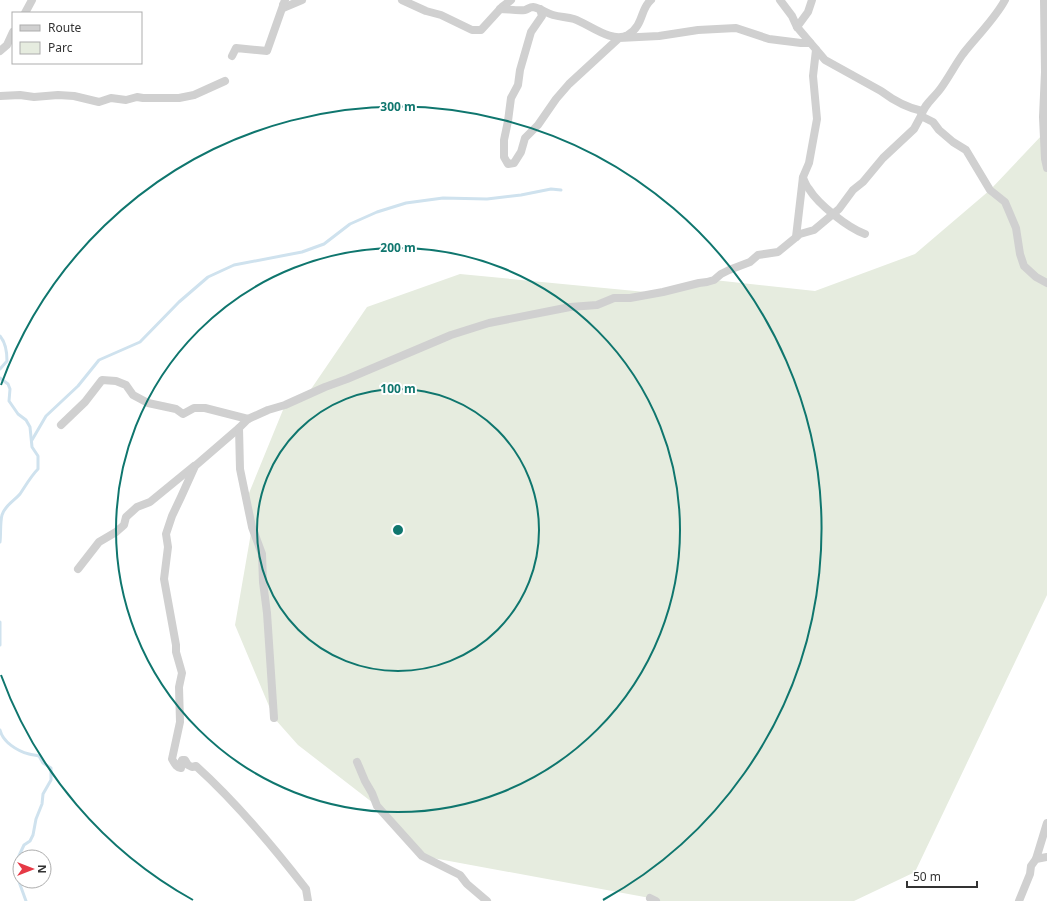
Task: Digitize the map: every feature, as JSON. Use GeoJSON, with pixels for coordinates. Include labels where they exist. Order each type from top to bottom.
{"type":"FeatureCollection","features":[{"type":"Feature","properties":{"kind":"street"},"geometry":{"type":"LineString","coordinates":[[26,12],[32,0]]}},
{"type":"Feature","properties":{"kind":"street"},"geometry":{"type":"LineString","coordinates":[[232,56],[236,48],[267,50],[283,3],[302,0]]}},
{"type":"Feature","properties":{"kind":"street"},"geometry":{"type":"LineString","coordinates":[[402,0],[426,11],[441,15],[472,30],[481,30],[500,9],[511,0]]}},
{"type":"Feature","properties":{"kind":"street"},"geometry":{"type":"LineString","coordinates":[[540,9],[542,16],[531,32],[520,70],[518,85],[511,98],[504,140],[504,157],[508,164],[514,163],[521,152],[525,138],[538,125],[548,109],[569,84],[619,38],[628,35],[635,29],[642,18],[644,8],[651,0]]}},
{"type":"Feature","properties":{"kind":"street"},"geometry":{"type":"LineString","coordinates":[[780,0],[792,16],[797,27],[825,60],[881,91],[888,97],[915,109],[933,122],[939,130],[953,142],[966,150],[990,190],[1005,202],[1016,228],[1020,254],[1024,266],[1036,277],[1047,283]]}},
{"type":"Feature","properties":{"kind":"street"},"geometry":{"type":"LineString","coordinates":[[797,27],[808,12],[812,0]]}},
{"type":"Feature","properties":{"kind":"street"},"geometry":{"type":"LineString","coordinates":[[78,569],[99,542],[116,532],[124,525],[126,517],[137,507],[150,502],[195,466],[248,419],[302,398],[451,335],[489,323],[570,307],[597,305],[614,298],[630,298],[714,280],[729,270],[750,262],[758,255],[778,252],[800,234],[814,230],[846,202],[853,190],[863,182],[883,158],[914,129],[922,114],[964,54],[981,34],[1005,0]]}},
{"type":"Feature","properties":{"kind":"street"},"geometry":{"type":"LineString","coordinates":[[1044,0],[1045,72],[1043,117],[1045,158],[1047,168]]}},
{"type":"Feature","properties":{"kind":"street"},"geometry":{"type":"LineString","coordinates":[[500,9],[525,10],[532,7],[552,15],[574,18],[598,31],[619,38],[659,36],[698,30],[736,28],[768,39],[810,43]]}},
{"type":"Feature","properties":{"kind":"street"},"geometry":{"type":"LineString","coordinates":[[0,45],[11,35]]}},
{"type":"Feature","properties":{"kind":"street"},"geometry":{"type":"LineString","coordinates":[[0,51],[7,45],[11,35]]}},
{"type":"Feature","properties":{"kind":"street"},"geometry":{"type":"LineString","coordinates":[[796,237],[803,177],[809,163],[816,119],[813,76],[816,50]]}},
{"type":"Feature","properties":{"kind":"street"},"geometry":{"type":"LineString","coordinates":[[0,96],[20,95],[34,97],[58,95],[74,96],[99,102],[111,98],[126,100],[137,97],[179,98],[194,95],[225,82]]}},
{"type":"Feature","properties":{"kind":"street"},"geometry":{"type":"LineString","coordinates":[[803,177],[809,190],[816,199],[856,231],[865,234]]}},
{"type":"Feature","properties":{"kind":"street"},"geometry":{"type":"LineString","coordinates":[[61,425],[85,402],[102,380],[116,381],[126,385],[132,395],[148,402],[176,409],[183,414],[194,408],[205,408],[248,419]]}},
{"type":"Feature","properties":{"kind":"street"},"geometry":{"type":"LineString","coordinates":[[239,428],[240,468],[252,527],[262,554],[274,718]]}},
{"type":"Feature","properties":{"kind":"street"},"geometry":{"type":"LineString","coordinates":[[195,466],[172,516],[166,534],[168,547],[164,579],[176,652],[182,672],[180,687],[180,722],[172,759],[174,764],[178,767],[182,768],[182,760],[185,760],[188,765],[192,767],[196,766],[225,793],[246,816],[306,889],[308,901]]}},
{"type":"Feature","properties":{"kind":"street"},"geometry":{"type":"LineString","coordinates":[[356,762],[377,806],[422,856],[460,876],[487,901]]}},
{"type":"Feature","properties":{"kind":"street"},"geometry":{"type":"LineString","coordinates":[[1019,901],[1030,874],[1031,866],[1036,859],[1047,823]]}},
{"type":"Feature","properties":{"kind":"street"},"geometry":{"type":"LineString","coordinates":[[1036,859],[1047,857]]}},
{"type":"Feature","properties":{"kind":"green space"},"geometry":{"type":"Polygon","coordinates":[[[1047,93],[1047,595],[915,872],[854,901],[656,901],[650,898],[422,856],[377,806],[298,745],[274,718],[235,625],[252,527],[247,498],[285,405],[307,395],[367,307],[460,274],[656,293],[714,280],[815,291],[915,254],[990,190],[1043,134],[1047,93]]]}},
{"type":"Feature","properties":{"kind":"waterway"},"geometry":{"type":"LineString","coordinates":[[32,440],[46,416],[78,386],[99,360],[140,342],[179,302],[208,277],[234,265],[302,252],[324,244],[350,224],[377,212],[406,203],[443,198],[487,199],[521,195],[551,189],[561,190]]}},
{"type":"Feature","properties":{"kind":"waterway"},"geometry":{"type":"LineString","coordinates":[[0,336],[4,342],[7,354],[7,361],[0,369]]}},
{"type":"Feature","properties":{"kind":"waterway"},"geometry":{"type":"LineString","coordinates":[[0,378],[8,384],[10,389],[9,401],[18,414],[26,420],[30,427],[32,447],[38,456],[38,469],[20,494],[7,506],[3,512],[0,542]]}},
{"type":"Feature","properties":{"kind":"waterway"},"geometry":{"type":"LineString","coordinates":[[0,622],[0,645]]}},
{"type":"Feature","properties":{"kind":"waterway"},"geometry":{"type":"LineString","coordinates":[[0,730],[7,742],[15,748],[24,753],[39,756],[43,763],[51,768],[51,780],[43,794],[42,804],[36,819],[33,835],[30,841],[24,845],[17,860],[18,879],[26,901]]}}]}
